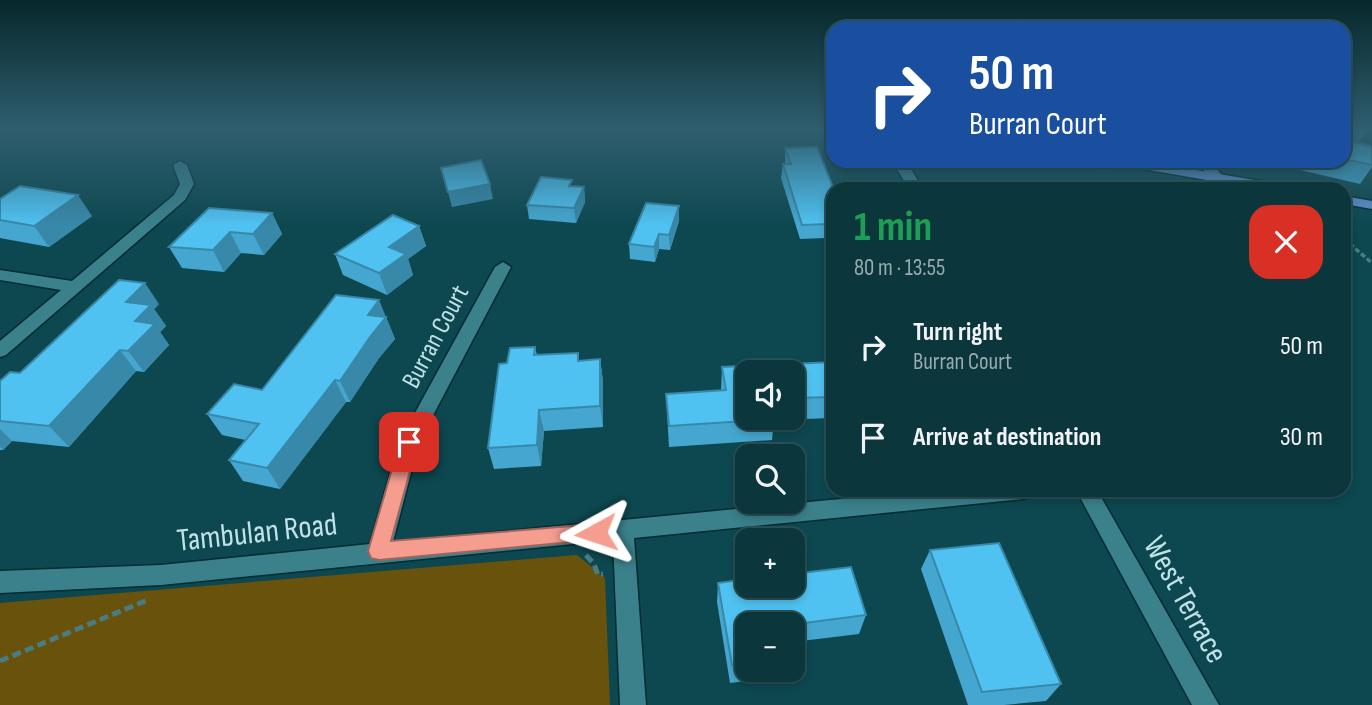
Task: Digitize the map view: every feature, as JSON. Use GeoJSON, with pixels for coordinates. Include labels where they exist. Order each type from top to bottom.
{"type":"FeatureCollection","features":[{"type":"Feature","properties":{"kind":"main road"},"geometry":{"type":"LineString","coordinates":[[1180,168],[1244,182]]}},
{"type":"Feature","properties":{"kind":"main road"},"geometry":{"type":"LineString","coordinates":[[1351,201],[1372,205]]}},
{"type":"Feature","properties":{"kind":"street"},"geometry":{"type":"LineString","coordinates":[[0,351],[180,197],[187,184],[180,165]]}},
{"type":"Feature","properties":{"kind":"street"},"geometry":{"type":"LineString","coordinates":[[1209,168],[1216,177]]}},
{"type":"Feature","properties":{"kind":"street","name":"Burran Court"},"geometry":{"type":"LineString","coordinates":[[379,551],[409,442],[503,267]]}},
{"type":"Feature","properties":{"kind":"street"},"geometry":{"type":"LineString","coordinates":[[0,275],[75,287]]}},
{"type":"Feature","properties":{"kind":"street","name":"Tambulan Road"},"geometry":{"type":"LineString","coordinates":[[0,582],[161,575],[379,551],[953,497]]}},
{"type":"Feature","properties":{"kind":"street","name":"West Terrace"},"geometry":{"type":"LineString","coordinates":[[1090,497],[1206,705]]}},
{"type":"Feature","properties":{"kind":"street"},"geometry":{"type":"LineString","coordinates":[[623,530],[634,705]]}},
{"type":"Feature","properties":{"kind":"path"},"geometry":{"type":"LineString","coordinates":[[1351,245],[1372,263]]}},
{"type":"Feature","properties":{"kind":"path"},"geometry":{"type":"LineString","coordinates":[[580,551],[591,558],[598,575],[625,572]]}},
{"type":"Feature","properties":{"kind":"path"},"geometry":{"type":"LineString","coordinates":[[0,661],[153,598]]}},
{"type":"Feature","properties":{"kind":"shaded area"},"geometry":{"type":"Polygon","coordinates":[[[577,555],[605,578],[610,705],[0,705],[0,603],[577,555]]]}},
{"type":"Feature","properties":{"kind":"building"},"geometry":{"type":"Polygon","coordinates":[[[481,161],[490,184],[448,192],[441,168],[481,161]]]}},
{"type":"Feature","properties":{"kind":"building"},"geometry":{"type":"Polygon","coordinates":[[[790,161],[823,161],[831,182],[826,182],[826,224],[802,225],[783,164],[791,164],[790,161]]]}},
{"type":"Feature","properties":{"kind":"building"},"geometry":{"type":"Polygon","coordinates":[[[1353,161],[1372,161],[1372,165],[1353,161]]]}},
{"type":"Feature","properties":{"kind":"building"},"geometry":{"type":"Polygon","coordinates":[[[541,177],[572,180],[569,186],[584,187],[574,208],[527,205],[541,177]]]}},
{"type":"Feature","properties":{"kind":"building"},"geometry":{"type":"Polygon","coordinates":[[[20,186],[78,195],[34,226],[0,220],[0,199],[20,186]]]}},
{"type":"Feature","properties":{"kind":"building"},"geometry":{"type":"Polygon","coordinates":[[[646,203],[679,206],[669,235],[659,234],[654,247],[629,244],[646,203]]]}},
{"type":"Feature","properties":{"kind":"building"},"geometry":{"type":"Polygon","coordinates":[[[209,208],[272,213],[253,234],[230,232],[213,250],[169,247],[209,208]]]}},
{"type":"Feature","properties":{"kind":"building"},"geometry":{"type":"Polygon","coordinates":[[[393,215],[419,226],[389,247],[406,254],[379,273],[335,254],[393,215]]]}},
{"type":"Feature","properties":{"kind":"building"},"geometry":{"type":"Polygon","coordinates":[[[119,280],[145,283],[126,302],[151,305],[135,321],[155,324],[128,351],[120,350],[49,426],[0,421],[0,381],[10,372],[20,373],[119,280]]]}},
{"type":"Feature","properties":{"kind":"building"},"geometry":{"type":"Polygon","coordinates":[[[336,295],[379,300],[368,315],[386,317],[340,381],[335,380],[267,468],[229,460],[259,424],[207,414],[234,384],[262,390],[336,295]]]}},
{"type":"Feature","properties":{"kind":"building"},"geometry":{"type":"Polygon","coordinates":[[[535,347],[534,355],[578,353],[578,361],[600,359],[600,406],[539,410],[537,445],[488,448],[499,364],[507,363],[510,348],[535,347]]]}},
{"type":"Feature","properties":{"kind":"building"},"geometry":{"type":"Polygon","coordinates":[[[826,362],[826,397],[805,398],[805,363],[826,362]]]}},
{"type":"Feature","properties":{"kind":"building"},"geometry":{"type":"Polygon","coordinates":[[[735,366],[735,422],[669,426],[666,394],[726,390],[722,367],[735,366]]]}},
{"type":"Feature","properties":{"kind":"building"},"geometry":{"type":"Polygon","coordinates":[[[999,543],[1061,684],[982,692],[930,550],[999,543]]]}},
{"type":"Feature","properties":{"kind":"building"},"geometry":{"type":"Polygon","coordinates":[[[851,567],[866,615],[805,623],[805,612],[735,612],[735,665],[732,665],[718,583],[735,581],[735,598],[805,598],[805,573],[851,567]]]}},
{"type":"Feature","properties":{"kind":"route"},"geometry":{"type":"LineString","coordinates":[[409,442],[379,551],[596,533]]}}]}
